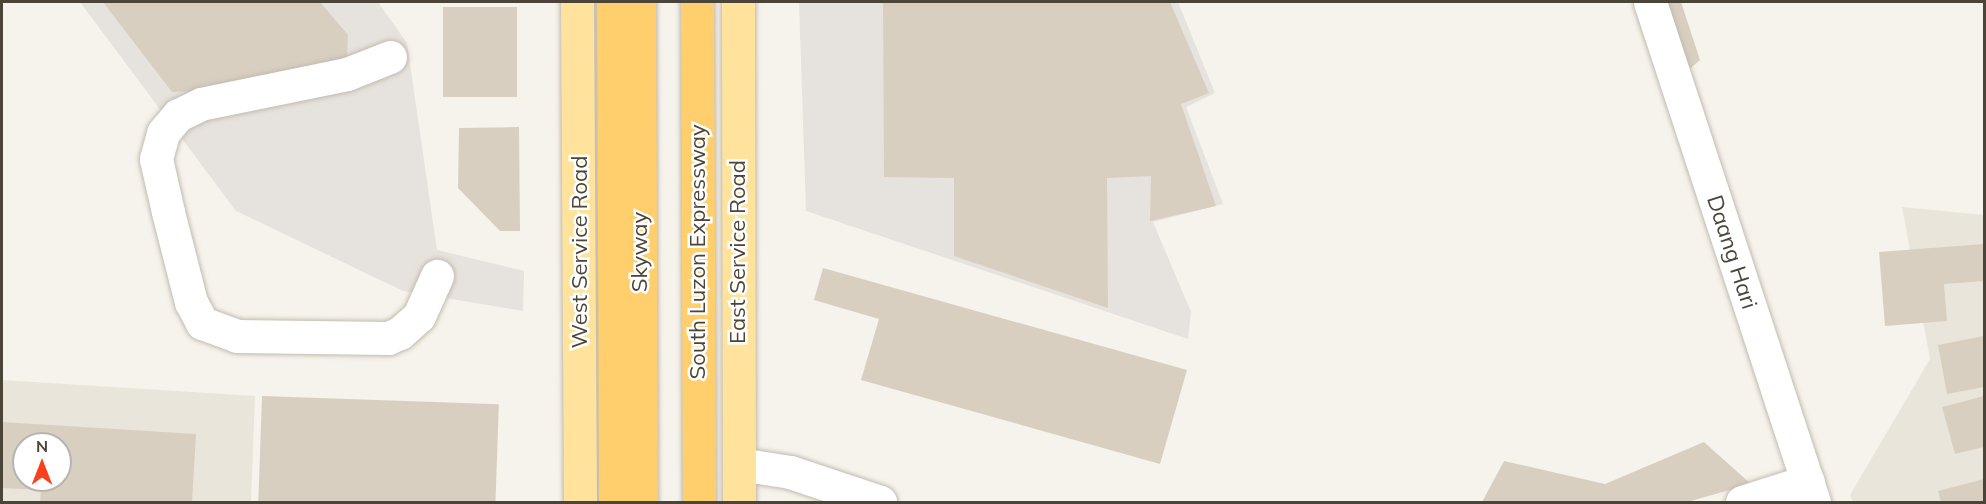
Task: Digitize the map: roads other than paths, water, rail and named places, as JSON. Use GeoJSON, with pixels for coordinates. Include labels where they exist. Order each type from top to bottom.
{"type":"FeatureCollection","features":[{"type":"Feature","properties":{"kind":"highway"},"geometry":{"type":"LineString","coordinates":[[613,2],[615,502]]}},
{"type":"Feature","properties":{"kind":"highway","name":"Skyway"},"geometry":{"type":"LineString","coordinates":[[639,2],[641,502]]}},
{"type":"Feature","properties":{"kind":"highway","name":"Skyway"},"geometry":{"type":"LineString","coordinates":[[675,2],[676,502]]}},
{"type":"Feature","properties":{"kind":"highway","name":"South Luzon Expressway"},"geometry":{"type":"LineString","coordinates":[[698,2],[699,502]]}},
{"type":"Feature","properties":{"kind":"main road","name":"West Service Road"},"geometry":{"type":"LineString","coordinates":[[577,2],[580,502]]}},
{"type":"Feature","properties":{"kind":"main road","name":"East Service Road"},"geometry":{"type":"LineString","coordinates":[[738,2],[739,502]]}},
{"type":"Feature","properties":{"kind":"street","name":"Daang Hari"},"geometry":{"type":"LineString","coordinates":[[1650,2],[1811,492]]}},
{"type":"Feature","properties":{"kind":"street"},"geometry":{"type":"LineString","coordinates":[[390,57],[325,80],[201,104],[184,111],[159,144],[156,159],[191,303],[202,322],[215,331],[237,336],[387,338],[400,333],[419,315],[437,276]]}},
{"type":"Feature","properties":{"kind":"street"},"geometry":{"type":"LineString","coordinates":[[739,464],[790,472],[880,502]]}},
{"type":"Feature","properties":{"kind":"street"},"geometry":{"type":"LineString","coordinates":[[1742,502],[1811,492]]}}]}
